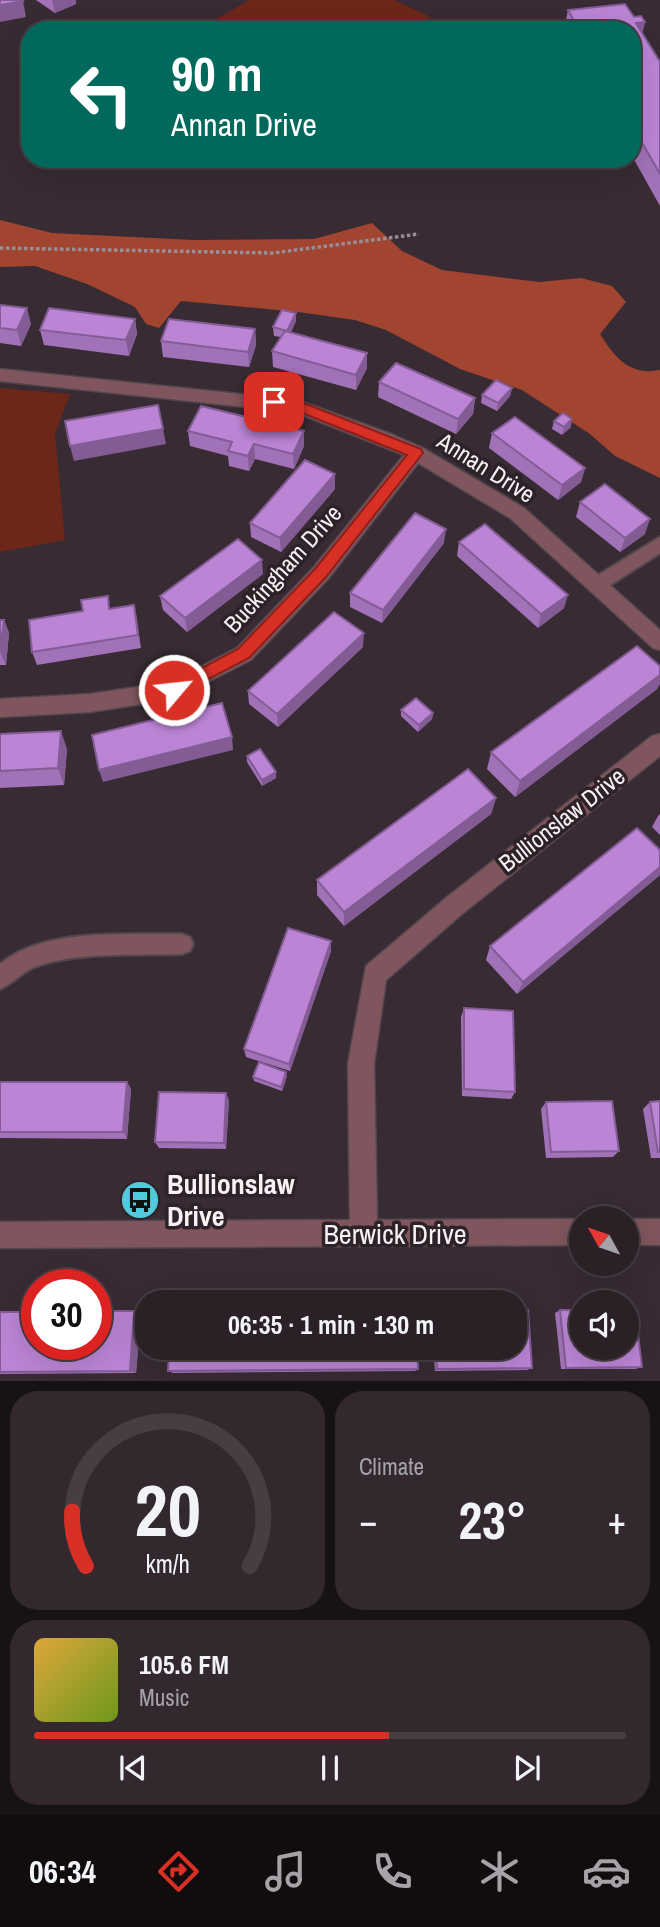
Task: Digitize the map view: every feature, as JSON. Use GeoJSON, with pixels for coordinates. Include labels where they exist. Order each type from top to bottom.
{"type":"FeatureCollection","features":[{"type":"Feature","properties":{"kind":"street","name":"Annan Drive"},"geometry":{"type":"LineString","coordinates":[[0,375],[297,405],[416,453],[517,513],[660,642]]}},
{"type":"Feature","properties":{"kind":"street","name":"Buckingham Drive"},"geometry":{"type":"LineString","coordinates":[[0,708],[90,703],[174,690],[244,654],[321,573],[416,453]]}},
{"type":"Feature","properties":{"kind":"street","name":"Bullionslaw Drive"},"geometry":{"type":"LineString","coordinates":[[364,1234],[361,1064],[375,974],[454,906],[660,743]]}},
{"type":"Feature","properties":{"kind":"street","name":"Berwick Drive"},"geometry":{"type":"LineString","coordinates":[[0,1236],[569,1232]]}},
{"type":"Feature","properties":{"kind":"street"},"geometry":{"type":"LineString","coordinates":[[639,1232],[660,1232]]}},
{"type":"Feature","properties":{"kind":"lane"},"geometry":{"type":"LineString","coordinates":[[598,584],[660,544]]}},
{"type":"Feature","properties":{"kind":"lane"},"geometry":{"type":"LineString","coordinates":[[0,978],[20,962],[46,953],[99,947],[183,944]]}},
{"type":"Feature","properties":{"kind":"path"},"geometry":{"type":"LineString","coordinates":[[0,248],[273,253],[419,234]]}},
{"type":"Feature","properties":{"kind":"shaded area"},"geometry":{"type":"Polygon","coordinates":[[[249,0],[394,0],[431,17],[425,21],[213,21],[249,0]]]}},
{"type":"Feature","properties":{"kind":"shaded area"},"geometry":{"type":"Polygon","coordinates":[[[0,220],[52,233],[193,240],[314,239],[372,223],[402,251],[442,270],[539,282],[581,278],[612,286],[626,302],[600,334],[611,351],[632,368],[660,370],[660,478],[615,456],[590,434],[522,390],[460,369],[386,330],[355,320],[181,301],[159,328],[146,324],[135,307],[87,284],[35,266],[0,267],[0,220]]]}},
{"type":"Feature","properties":{"kind":"shaded area"},"geometry":{"type":"Polygon","coordinates":[[[0,388],[70,394],[55,434],[65,540],[0,552],[0,388]]]}},
{"type":"Feature","properties":{"kind":"building"},"geometry":{"type":"Polygon","coordinates":[[[0,0],[22,0],[23,1],[0,5],[0,0]]]}},
{"type":"Feature","properties":{"kind":"building"},"geometry":{"type":"Polygon","coordinates":[[[625,4],[634,17],[641,16],[645,22],[574,21],[568,10],[625,4]]]}},
{"type":"Feature","properties":{"kind":"building"},"geometry":{"type":"Polygon","coordinates":[[[641,31],[660,62],[660,174],[641,141],[641,31]]]}},
{"type":"Feature","properties":{"kind":"building"},"geometry":{"type":"Polygon","coordinates":[[[0,305],[27,308],[17,330],[0,328],[0,305]]]}},
{"type":"Feature","properties":{"kind":"building"},"geometry":{"type":"Polygon","coordinates":[[[49,308],[135,319],[126,340],[40,330],[49,308]]]}},
{"type":"Feature","properties":{"kind":"building"},"geometry":{"type":"Polygon","coordinates":[[[282,310],[296,313],[287,331],[273,327],[282,310]]]}},
{"type":"Feature","properties":{"kind":"building"},"geometry":{"type":"Polygon","coordinates":[[[169,319],[255,329],[248,352],[161,341],[169,319]]]}},
{"type":"Feature","properties":{"kind":"building"},"geometry":{"type":"Polygon","coordinates":[[[285,331],[367,353],[356,375],[272,351],[285,331]]]}},
{"type":"Feature","properties":{"kind":"building"},"geometry":{"type":"Polygon","coordinates":[[[396,363],[475,398],[458,419],[379,382],[396,363]]]}},
{"type":"Feature","properties":{"kind":"building"},"geometry":{"type":"Polygon","coordinates":[[[496,380],[512,388],[498,403],[482,395],[496,380]]]}},
{"type":"Feature","properties":{"kind":"building"},"geometry":{"type":"Polygon","coordinates":[[[158,405],[163,429],[70,446],[65,421],[158,405]]]}},
{"type":"Feature","properties":{"kind":"building"},"geometry":{"type":"Polygon","coordinates":[[[201,406],[304,431],[293,454],[254,444],[248,456],[228,451],[232,442],[188,431],[201,406]]]}},
{"type":"Feature","properties":{"kind":"building"},"geometry":{"type":"Polygon","coordinates":[[[563,413],[572,419],[564,427],[554,421],[563,413]]]}},
{"type":"Feature","properties":{"kind":"building"},"geometry":{"type":"Polygon","coordinates":[[[515,417],[585,468],[562,485],[492,433],[515,417]]]}},
{"type":"Feature","properties":{"kind":"building"},"geometry":{"type":"Polygon","coordinates":[[[305,460],[335,474],[280,538],[250,523],[305,460]]]}},
{"type":"Feature","properties":{"kind":"building"},"geometry":{"type":"Polygon","coordinates":[[[605,484],[650,519],[625,538],[580,502],[605,484]]]}},
{"type":"Feature","properties":{"kind":"building"},"geometry":{"type":"Polygon","coordinates":[[[415,513],[446,529],[383,610],[350,593],[415,513]]]}},
{"type":"Feature","properties":{"kind":"building"},"geometry":{"type":"Polygon","coordinates":[[[485,524],[568,595],[541,614],[459,542],[485,524]]]}},
{"type":"Feature","properties":{"kind":"building"},"geometry":{"type":"Polygon","coordinates":[[[238,539],[262,560],[185,618],[160,596],[238,539]]]}},
{"type":"Feature","properties":{"kind":"building"},"geometry":{"type":"Polygon","coordinates":[[[108,596],[109,609],[134,605],[138,635],[32,652],[29,620],[83,611],[81,600],[108,596]]]}},
{"type":"Feature","properties":{"kind":"building"},"geometry":{"type":"Polygon","coordinates":[[[334,612],[364,633],[277,714],[248,691],[334,612]]]}},
{"type":"Feature","properties":{"kind":"building"},"geometry":{"type":"Polygon","coordinates":[[[0,620],[4,620],[0,651],[0,620]]]}},
{"type":"Feature","properties":{"kind":"building"},"geometry":{"type":"Polygon","coordinates":[[[637,646],[660,666],[660,675],[520,781],[491,752],[637,646]]]}},
{"type":"Feature","properties":{"kind":"building"},"geometry":{"type":"Polygon","coordinates":[[[416,698],[433,713],[419,725],[401,710],[416,698]]]}},
{"type":"Feature","properties":{"kind":"building"},"geometry":{"type":"Polygon","coordinates":[[[222,703],[232,737],[99,770],[92,735],[222,703]]]}},
{"type":"Feature","properties":{"kind":"building"},"geometry":{"type":"Polygon","coordinates":[[[61,731],[58,768],[0,771],[0,734],[61,731]]]}},
{"type":"Feature","properties":{"kind":"building"},"geometry":{"type":"Polygon","coordinates":[[[260,749],[276,772],[262,780],[247,756],[260,749]]]}},
{"type":"Feature","properties":{"kind":"building"},"geometry":{"type":"Polygon","coordinates":[[[468,769],[496,798],[344,912],[317,880],[468,769]]]}},
{"type":"Feature","properties":{"kind":"building"},"geometry":{"type":"Polygon","coordinates":[[[637,828],[660,850],[660,867],[523,982],[490,946],[637,828]]]}},
{"type":"Feature","properties":{"kind":"building"},"geometry":{"type":"Polygon","coordinates":[[[288,928],[331,941],[289,1064],[244,1049],[288,928]]]}},
{"type":"Feature","properties":{"kind":"building"},"geometry":{"type":"Polygon","coordinates":[[[464,1008],[513,1011],[515,1092],[464,1089],[464,1008]]]}},
{"type":"Feature","properties":{"kind":"building"},"geometry":{"type":"Polygon","coordinates":[[[259,1062],[286,1072],[281,1087],[253,1077],[259,1062]]]}},
{"type":"Feature","properties":{"kind":"building"},"geometry":{"type":"Polygon","coordinates":[[[0,1082],[127,1082],[123,1132],[0,1132],[0,1082]]]}},
{"type":"Feature","properties":{"kind":"building"},"geometry":{"type":"Polygon","coordinates":[[[159,1092],[226,1093],[224,1143],[155,1142],[159,1092]]]}},
{"type":"Feature","properties":{"kind":"building"},"geometry":{"type":"Polygon","coordinates":[[[612,1101],[619,1151],[551,1152],[546,1102],[612,1101]]]}},
{"type":"Feature","properties":{"kind":"building"},"geometry":{"type":"Polygon","coordinates":[[[660,1101],[660,1152],[658,1152],[650,1102],[660,1101]]]}},
{"type":"Feature","properties":{"kind":"building"},"geometry":{"type":"Polygon","coordinates":[[[528,1310],[532,1368],[437,1369],[437,1360],[527,1360],[528,1310]]]}},
{"type":"Feature","properties":{"kind":"building"},"geometry":{"type":"Polygon","coordinates":[[[560,1310],[569,1310],[569,1360],[639,1360],[639,1343],[642,1367],[566,1368],[560,1310]]]}},
{"type":"Feature","properties":{"kind":"building"},"geometry":{"type":"Polygon","coordinates":[[[112,1311],[134,1311],[130,1371],[0,1372],[0,1312],[21,1312],[21,1360],[112,1360],[112,1311]]]}},
{"type":"Feature","properties":{"kind":"building"},"geometry":{"type":"Polygon","coordinates":[[[168,1360],[418,1360],[418,1369],[168,1371],[168,1360]]]}},
{"type":"Feature","properties":{"kind":"place","name":"Bullionslaw Drive"},"geometry":{"type":"Point","coordinates":[140,1200]}},
{"type":"Feature","properties":{"kind":"route"},"geometry":{"type":"LineString","coordinates":[[174,690],[244,654],[321,573],[416,453],[297,405],[274,402]]}}]}
